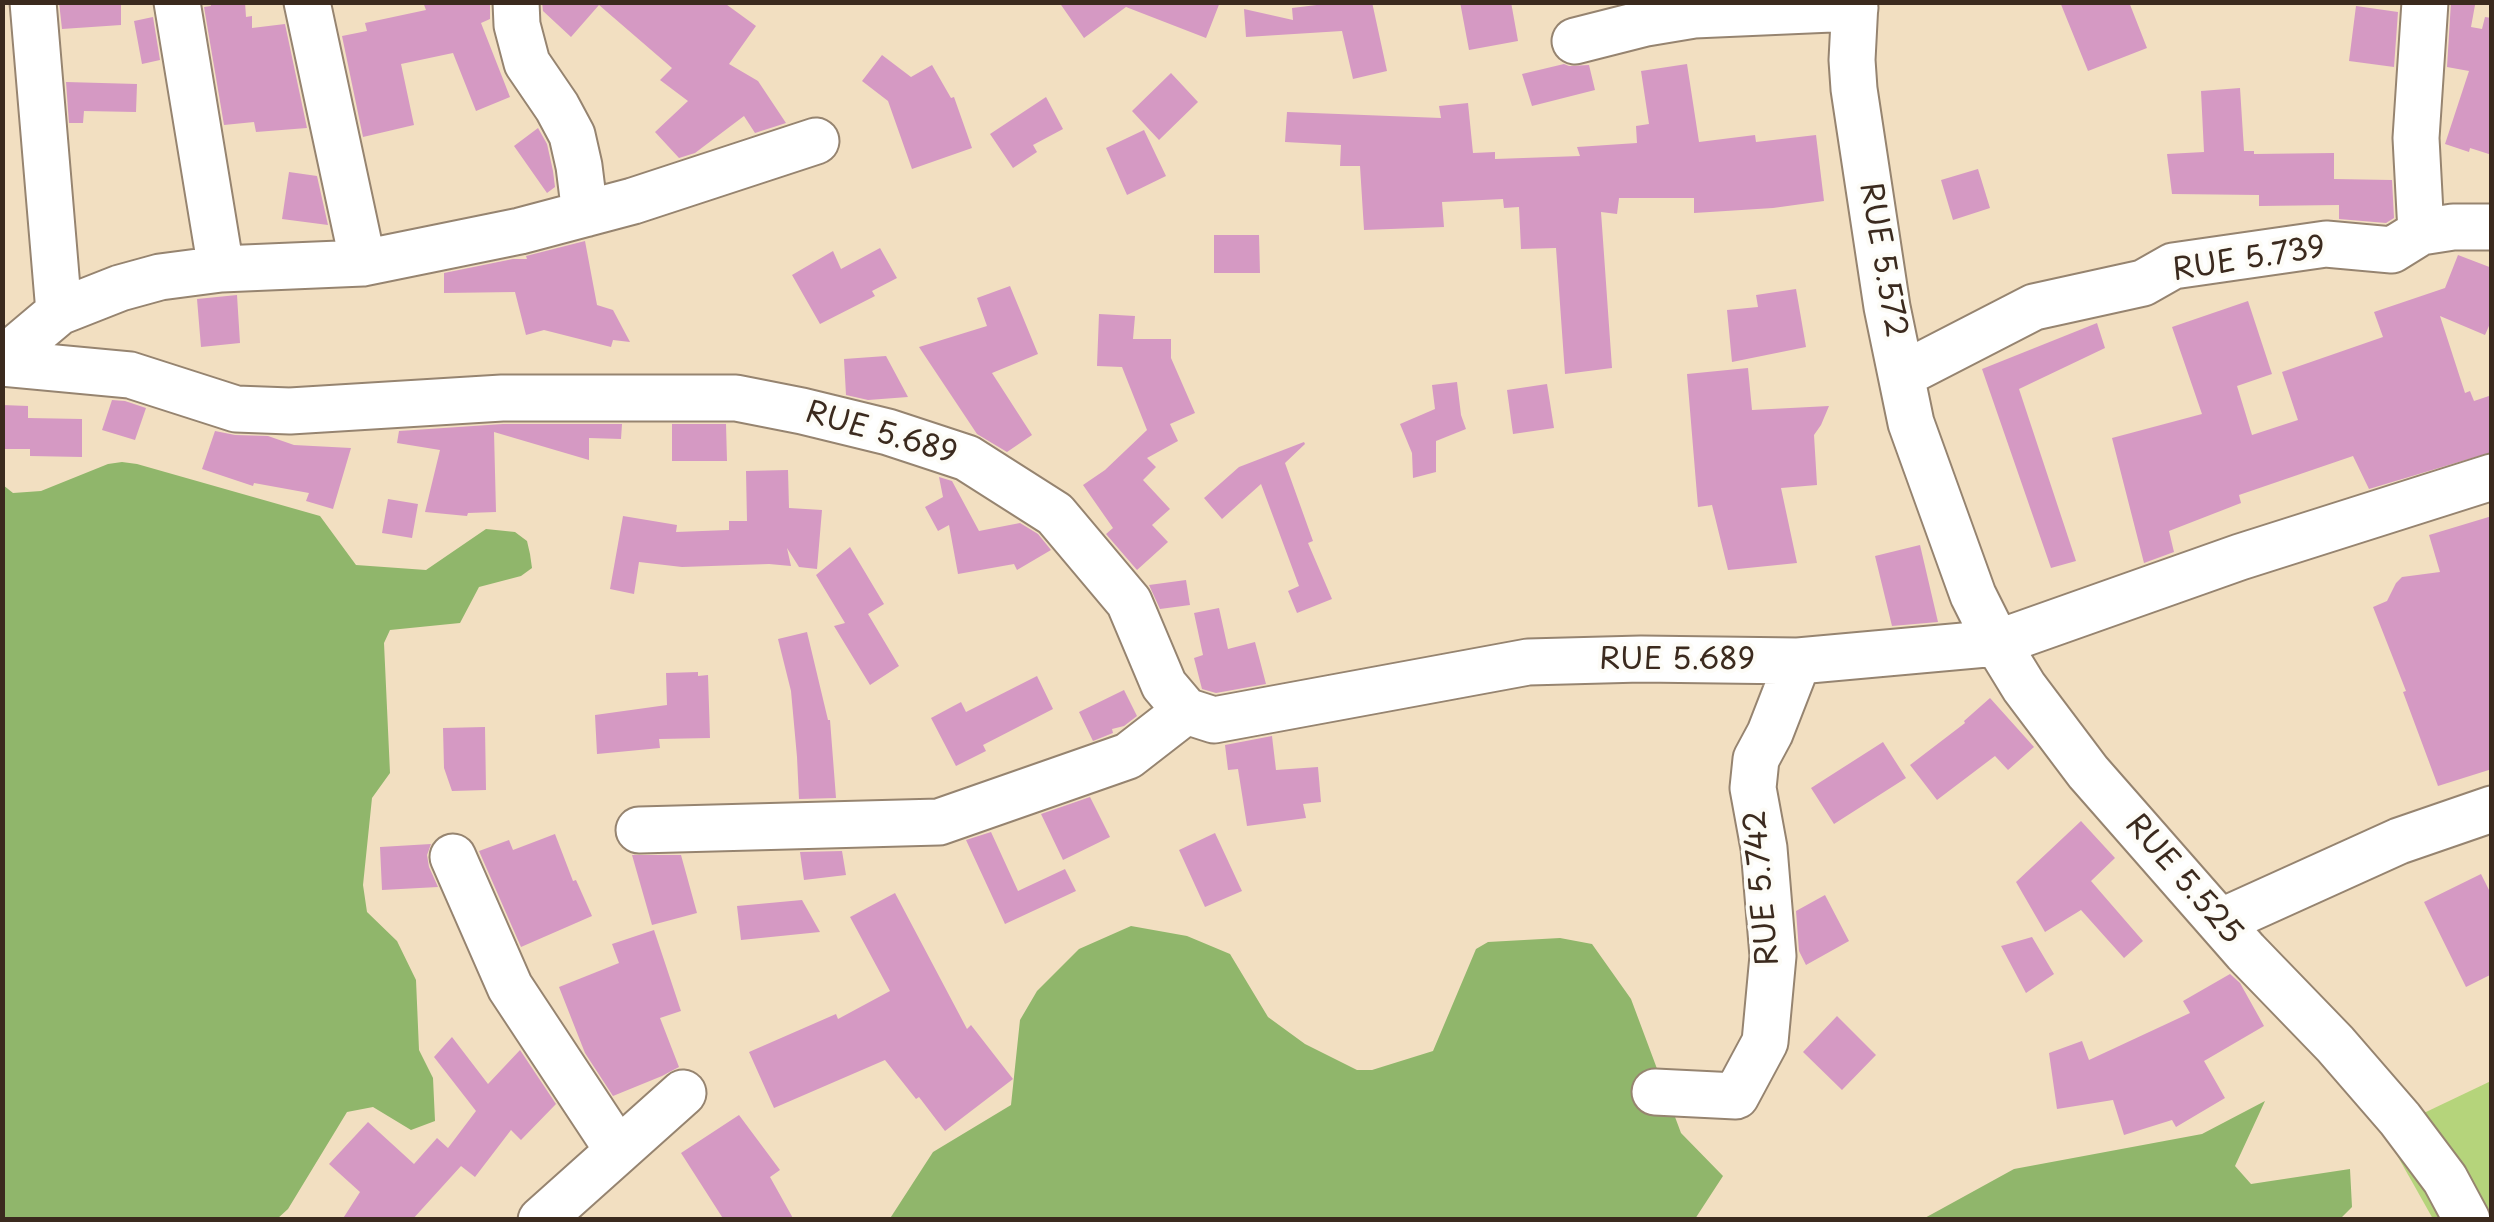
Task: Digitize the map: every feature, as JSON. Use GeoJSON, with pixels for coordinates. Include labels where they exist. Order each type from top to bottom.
{"type":"FeatureCollection","features":[{"type":"Feature","properties":{"kind":"street"},"geometry":{"type":"LineString","coordinates":[[34,2],[60,312]]}},
{"type":"Feature","properties":{"kind":"street"},"geometry":{"type":"LineString","coordinates":[[178,2],[221,269]]}},
{"type":"Feature","properties":{"kind":"street"},"geometry":{"type":"LineString","coordinates":[[307,2],[363,263]]}},
{"type":"Feature","properties":{"kind":"street"},"geometry":{"type":"LineString","coordinates":[[516,2],[517,26],[528,63],[572,135],[585,214]]}},
{"type":"Feature","properties":{"kind":"street"},"geometry":{"type":"LineString","coordinates":[[2421,232],[2416,138],[2425,2]]}},
{"type":"Feature","properties":{"kind":"street"},"geometry":{"type":"LineString","coordinates":[[1575,41],[1694,15],[1855,5]]}},
{"type":"Feature","properties":{"kind":"street","name":"RUE 5.572"},"geometry":{"type":"LineString","coordinates":[[1855,5],[1854,89],[1888,307],[1912,423],[1944,512]]}},
{"type":"Feature","properties":{"kind":"street"},"geometry":{"type":"LineString","coordinates":[[2,361],[60,312],[160,276],[221,269],[363,263],[520,231],[632,201],[816,142]]}},
{"type":"Feature","properties":{"kind":"street","name":"RUE 5.739"},"geometry":{"type":"LineString","coordinates":[[1902,375],[2034,306],[2142,283],[2174,266],[2326,244],[2392,250],[2421,232],[2492,227]]}},
{"type":"Feature","properties":{"kind":"street","name":"RUE 5.689"},"geometry":{"type":"LineString","coordinates":[[2,361],[130,375],[236,409],[290,412],[502,398],[736,398],[888,432],[967,458],[1055,514],[1129,602],[1164,685],[1186,711],[1214,720],[1528,662],[1798,661],[1996,643],[2240,557],[2492,478]]}},
{"type":"Feature","properties":{"kind":"street","name":"RUE 5.525"},"geometry":{"type":"LineString","coordinates":[[1944,512],[1973,595],[1996,643],[2024,687],[2088,772],[2400,1118],[2446,1179],[2467,1220]]}},
{"type":"Feature","properties":{"kind":"street","name":"RUE 5.742"},"geometry":{"type":"LineString","coordinates":[[1655,1092],[1736,1096],[1765,1042],[1774,956],[1764,848],[1753,788],[1756,758],[1798,661]]}},
{"type":"Feature","properties":{"kind":"street"},"geometry":{"type":"LineString","coordinates":[[640,830],[939,822],[1128,756],[1186,711]]}},
{"type":"Feature","properties":{"kind":"street"},"geometry":{"type":"LineString","coordinates":[[2220,922],[2399,841],[2492,809]]}},
{"type":"Feature","properties":{"kind":"street"},"geometry":{"type":"LineString","coordinates":[[453,857],[510,987],[618,1149]]}},
{"type":"Feature","properties":{"kind":"street"},"geometry":{"type":"LineString","coordinates":[[543,1219],[684,1092]]}},
{"type":"Feature","properties":{"kind":"green space"},"geometry":{"type":"Polygon","coordinates":[[[122,462],[320,516],[356,565],[426,570],[486,529],[515,532],[527,541],[530,554],[532,568],[521,576],[479,587],[460,623],[390,630],[384,643],[390,773],[372,798],[363,885],[367,912],[397,941],[416,980],[419,1050],[433,1078],[435,1121],[411,1130],[373,1107],[347,1112],[288,1209],[277,1219],[3,1219],[3,485],[13,493],[41,491],[122,462]]]}},
{"type":"Feature","properties":{"kind":"green space"},"geometry":{"type":"Polygon","coordinates":[[[1131,926],[1187,936],[1230,954],[1268,1017],[1305,1044],[1357,1070],[1372,1070],[1433,1051],[1476,949],[1488,942],[1560,938],[1592,944],[1631,999],[1681,1133],[1723,1176],[1695,1219],[889,1220],[933,1152],[1011,1105],[1020,1020],[1037,991],[1079,949],[1131,926]]]}},
{"type":"Feature","properties":{"kind":"green space"},"geometry":{"type":"Polygon","coordinates":[[[2491,1081],[2491,1219],[2433,1219],[2384,1132],[2491,1081]]]}},
{"type":"Feature","properties":{"kind":"green space"},"geometry":{"type":"Polygon","coordinates":[[[2265,1101],[2235,1166],[2251,1184],[2350,1169],[2352,1207],[2340,1219],[1923,1219],[2014,1169],[2202,1134],[2265,1101]]]}},
{"type":"Feature","properties":{"kind":"building"},"geometry":{"type":"Polygon","coordinates":[[[59,2],[121,2],[121,25],[62,29],[59,2]]]}},
{"type":"Feature","properties":{"kind":"building"},"geometry":{"type":"Polygon","coordinates":[[[210,2],[245,2],[246,17],[252,16],[252,28],[285,24],[307,128],[256,132],[254,122],[224,125],[204,7],[211,6],[210,2]]]}},
{"type":"Feature","properties":{"kind":"building"},"geometry":{"type":"Polygon","coordinates":[[[423,2],[490,2],[490,19],[481,23],[510,97],[476,111],[453,53],[401,64],[414,125],[363,137],[342,36],[367,31],[365,23],[426,10],[423,2]]]}},
{"type":"Feature","properties":{"kind":"building"},"geometry":{"type":"Polygon","coordinates":[[[542,2],[723,2],[756,26],[729,64],[758,81],[786,123],[755,133],[744,116],[695,153],[679,158],[655,132],[688,101],[660,80],[672,68],[599,5],[571,37],[543,11],[542,2]]]}},
{"type":"Feature","properties":{"kind":"building"},"geometry":{"type":"Polygon","coordinates":[[[1059,2],[1220,2],[1206,38],[1126,7],[1084,38],[1059,2]]]}},
{"type":"Feature","properties":{"kind":"building"},"geometry":{"type":"Polygon","coordinates":[[[1372,2],[1387,71],[1353,79],[1342,31],[1246,37],[1244,9],[1293,20],[1292,8],[1372,2]]]}},
{"type":"Feature","properties":{"kind":"building"},"geometry":{"type":"Polygon","coordinates":[[[1460,2],[1511,2],[1518,41],[1469,50],[1460,2]]]}},
{"type":"Feature","properties":{"kind":"building"},"geometry":{"type":"Polygon","coordinates":[[[2060,2],[2129,2],[2147,48],[2088,71],[2060,2]]]}},
{"type":"Feature","properties":{"kind":"building"},"geometry":{"type":"Polygon","coordinates":[[[2451,2],[2475,5],[2471,27],[2482,29],[2485,17],[2492,18],[2492,155],[2445,144],[2469,71],[2447,67],[2451,2]]]}},
{"type":"Feature","properties":{"kind":"building"},"geometry":{"type":"Polygon","coordinates":[[[2356,6],[2398,12],[2394,67],[2349,61],[2356,6]]]}},
{"type":"Feature","properties":{"kind":"building"},"geometry":{"type":"Polygon","coordinates":[[[153,17],[160,60],[142,64],[134,21],[153,17]]]}},
{"type":"Feature","properties":{"kind":"building"},"geometry":{"type":"Polygon","coordinates":[[[882,55],[911,77],[932,65],[951,98],[954,97],[972,148],[912,169],[888,101],[862,81],[882,55]]]}},
{"type":"Feature","properties":{"kind":"building"},"geometry":{"type":"Polygon","coordinates":[[[1564,64],[1589,65],[1595,90],[1532,106],[1522,74],[1564,64]]]}},
{"type":"Feature","properties":{"kind":"building"},"geometry":{"type":"Polygon","coordinates":[[[1687,64],[1699,142],[1755,135],[1756,142],[1816,135],[1824,201],[1694,213],[1694,198],[1619,198],[1617,214],[1601,212],[1612,368],[1565,374],[1556,248],[1521,249],[1519,207],[1504,208],[1503,199],[1442,202],[1444,227],[1364,230],[1360,166],[1340,166],[1341,145],[1285,142],[1287,112],[1441,118],[1439,106],[1468,103],[1473,153],[1495,152],[1495,159],[1580,156],[1577,147],[1637,143],[1636,126],[1649,124],[1641,71],[1687,64]]]}},
{"type":"Feature","properties":{"kind":"building"},"geometry":{"type":"Polygon","coordinates":[[[1171,73],[1198,102],[1159,140],[1132,111],[1171,73]]]}},
{"type":"Feature","properties":{"kind":"building"},"geometry":{"type":"Polygon","coordinates":[[[66,82],[137,84],[136,112],[84,111],[83,123],[69,123],[66,82]]]}},
{"type":"Feature","properties":{"kind":"building"},"geometry":{"type":"Polygon","coordinates":[[[2240,88],[2244,151],[2334,153],[2334,179],[2392,180],[2394,218],[2386,223],[2339,219],[2339,205],[2259,206],[2259,195],[2172,194],[2167,154],[2204,152],[2201,91],[2240,88]]]}},
{"type":"Feature","properties":{"kind":"building"},"geometry":{"type":"Polygon","coordinates":[[[1046,97],[1063,129],[1033,145],[1037,152],[1013,168],[990,134],[1046,97]]]}},
{"type":"Feature","properties":{"kind":"building"},"geometry":{"type":"Polygon","coordinates":[[[538,128],[547,144],[553,171],[555,187],[547,193],[514,146],[538,128]]]}},
{"type":"Feature","properties":{"kind":"building"},"geometry":{"type":"Polygon","coordinates":[[[1144,130],[1166,176],[1127,195],[1106,148],[1144,130]]]}},
{"type":"Feature","properties":{"kind":"building"},"geometry":{"type":"Polygon","coordinates":[[[1978,169],[1990,208],[1953,220],[1941,180],[1978,169]]]}},
{"type":"Feature","properties":{"kind":"building"},"geometry":{"type":"Polygon","coordinates":[[[289,172],[317,176],[328,225],[282,219],[289,172]]]}},
{"type":"Feature","properties":{"kind":"building"},"geometry":{"type":"Polygon","coordinates":[[[1214,235],[1259,235],[1260,273],[1214,273],[1214,235]]]}},
{"type":"Feature","properties":{"kind":"building"},"geometry":{"type":"Polygon","coordinates":[[[585,241],[597,305],[613,310],[630,342],[613,340],[611,347],[544,330],[526,335],[515,292],[444,293],[444,273],[527,259],[526,256],[585,241]]]}},
{"type":"Feature","properties":{"kind":"building"},"geometry":{"type":"Polygon","coordinates":[[[880,248],[897,278],[872,291],[875,296],[820,324],[792,275],[833,251],[841,269],[880,248]]]}},
{"type":"Feature","properties":{"kind":"building"},"geometry":{"type":"Polygon","coordinates":[[[2458,255],[2492,268],[2492,319],[2485,335],[2440,316],[2465,393],[2470,391],[2474,401],[2492,395],[2492,452],[2369,489],[2353,456],[2239,495],[2241,503],[2169,531],[2174,552],[2144,563],[2112,438],[2202,414],[2172,327],[2248,301],[2272,374],[2237,386],[2252,435],[2298,420],[2282,372],[2383,337],[2374,312],[2445,288],[2458,255]]]}},
{"type":"Feature","properties":{"kind":"building"},"geometry":{"type":"Polygon","coordinates":[[[1010,286],[1038,354],[992,373],[1032,435],[1007,452],[977,434],[919,347],[987,326],[977,298],[1010,286]]]}},
{"type":"Feature","properties":{"kind":"building"},"geometry":{"type":"Polygon","coordinates":[[[1796,289],[1806,347],[1732,362],[1727,310],[1758,307],[1756,295],[1796,289]]]}},
{"type":"Feature","properties":{"kind":"building"},"geometry":{"type":"Polygon","coordinates":[[[237,295],[240,343],[201,347],[197,299],[237,295]]]}},
{"type":"Feature","properties":{"kind":"building"},"geometry":{"type":"Polygon","coordinates":[[[1099,314],[1135,316],[1133,339],[1171,339],[1171,358],[1195,413],[1170,424],[1178,441],[1147,458],[1156,467],[1143,480],[1170,509],[1152,525],[1168,542],[1137,570],[1106,534],[1113,528],[1083,485],[1147,430],[1122,367],[1097,366],[1099,314]]]}},
{"type":"Feature","properties":{"kind":"building"},"geometry":{"type":"Polygon","coordinates":[[[2097,323],[2105,348],[2019,389],[2076,561],[2051,568],[1982,369],[2097,323]]]}},
{"type":"Feature","properties":{"kind":"building"},"geometry":{"type":"Polygon","coordinates":[[[886,356],[908,397],[868,400],[846,395],[844,359],[886,356]]]}},
{"type":"Feature","properties":{"kind":"building"},"geometry":{"type":"Polygon","coordinates":[[[1748,368],[1752,410],[1829,406],[1814,435],[1817,485],[1781,488],[1797,563],[1728,570],[1712,505],[1698,507],[1687,374],[1748,368]]]}},
{"type":"Feature","properties":{"kind":"building"},"geometry":{"type":"Polygon","coordinates":[[[1457,382],[1466,429],[1436,441],[1436,472],[1413,478],[1412,453],[1400,424],[1435,409],[1432,385],[1457,382]]]}},
{"type":"Feature","properties":{"kind":"building"},"geometry":{"type":"Polygon","coordinates":[[[1547,384],[1554,428],[1513,434],[1507,390],[1547,384]]]}},
{"type":"Feature","properties":{"kind":"building"},"geometry":{"type":"Polygon","coordinates":[[[112,400],[146,408],[135,440],[102,430],[112,400]]]}},
{"type":"Feature","properties":{"kind":"building"},"geometry":{"type":"Polygon","coordinates":[[[2,405],[28,406],[28,418],[82,419],[82,457],[30,456],[30,449],[2,449],[2,405]]]}},
{"type":"Feature","properties":{"kind":"building"},"geometry":{"type":"Polygon","coordinates":[[[503,424],[622,424],[621,439],[589,438],[589,460],[494,432],[496,512],[467,516],[425,512],[440,450],[397,443],[399,431],[503,424]]]}},
{"type":"Feature","properties":{"kind":"building"},"geometry":{"type":"Polygon","coordinates":[[[672,424],[726,424],[727,461],[672,461],[672,424]]]}},
{"type":"Feature","properties":{"kind":"building"},"geometry":{"type":"Polygon","coordinates":[[[215,431],[268,436],[294,445],[351,448],[333,509],[306,501],[309,493],[254,483],[253,486],[202,469],[215,431]]]}},
{"type":"Feature","properties":{"kind":"building"},"geometry":{"type":"Polygon","coordinates":[[[1304,442],[1285,463],[1313,541],[1308,543],[1332,599],[1297,613],[1288,591],[1299,586],[1261,484],[1222,519],[1204,498],[1239,467],[1304,442]]]}},
{"type":"Feature","properties":{"kind":"building"},"geometry":{"type":"Polygon","coordinates":[[[788,470],[789,508],[822,510],[817,569],[799,567],[787,548],[791,566],[682,567],[639,562],[634,594],[610,589],[623,516],[677,525],[676,532],[729,530],[729,521],[747,521],[746,471],[788,470]]]}},
{"type":"Feature","properties":{"kind":"building"},"geometry":{"type":"Polygon","coordinates":[[[939,477],[952,481],[979,531],[1020,523],[1038,534],[1051,550],[1017,570],[1014,564],[958,574],[949,525],[938,531],[925,507],[943,497],[939,477]]]}},
{"type":"Feature","properties":{"kind":"building"},"geometry":{"type":"Polygon","coordinates":[[[388,499],[418,504],[412,538],[382,533],[388,499]]]}},
{"type":"Feature","properties":{"kind":"building"},"geometry":{"type":"Polygon","coordinates":[[[2492,516],[2492,769],[2438,786],[2373,607],[2387,601],[2402,577],[2440,572],[2429,535],[2492,516]]]}},
{"type":"Feature","properties":{"kind":"building"},"geometry":{"type":"Polygon","coordinates":[[[1920,545],[1938,622],[1892,626],[1875,556],[1920,545]]]}},
{"type":"Feature","properties":{"kind":"building"},"geometry":{"type":"Polygon","coordinates":[[[850,547],[884,604],[868,614],[899,666],[870,685],[834,626],[845,623],[816,575],[850,547]]]}},
{"type":"Feature","properties":{"kind":"building"},"geometry":{"type":"Polygon","coordinates":[[[1186,580],[1190,605],[1160,609],[1149,585],[1186,580]]]}},
{"type":"Feature","properties":{"kind":"building"},"geometry":{"type":"Polygon","coordinates":[[[1219,608],[1228,649],[1255,642],[1266,684],[1216,693],[1202,689],[1194,658],[1203,655],[1194,613],[1219,608]]]}},
{"type":"Feature","properties":{"kind":"building"},"geometry":{"type":"Polygon","coordinates":[[[807,632],[830,720],[836,798],[799,799],[791,691],[778,639],[807,632]]]}},
{"type":"Feature","properties":{"kind":"building"},"geometry":{"type":"Polygon","coordinates":[[[698,672],[698,676],[708,675],[710,738],[659,739],[660,748],[597,754],[595,715],[667,705],[666,673],[698,672]]]}},
{"type":"Feature","properties":{"kind":"building"},"geometry":{"type":"Polygon","coordinates":[[[1037,676],[1053,709],[983,745],[986,751],[956,766],[931,718],[961,702],[966,712],[1037,676]]]}},
{"type":"Feature","properties":{"kind":"building"},"geometry":{"type":"Polygon","coordinates":[[[1124,690],[1137,716],[1093,741],[1079,712],[1124,690]]]}},
{"type":"Feature","properties":{"kind":"building"},"geometry":{"type":"Polygon","coordinates":[[[1990,698],[2034,747],[2008,770],[1995,756],[1937,800],[1910,765],[1965,723],[1990,698]]]}},
{"type":"Feature","properties":{"kind":"building"},"geometry":{"type":"Polygon","coordinates":[[[485,727],[486,790],[452,791],[444,768],[443,728],[485,727]]]}},
{"type":"Feature","properties":{"kind":"building"},"geometry":{"type":"Polygon","coordinates":[[[1272,736],[1276,770],[1318,767],[1321,802],[1303,804],[1306,818],[1247,826],[1238,769],[1228,770],[1225,745],[1272,736]]]}},
{"type":"Feature","properties":{"kind":"building"},"geometry":{"type":"Polygon","coordinates":[[[1883,742],[1906,778],[1834,824],[1811,788],[1883,742]]]}},
{"type":"Feature","properties":{"kind":"building"},"geometry":{"type":"Polygon","coordinates":[[[1090,797],[1110,837],[1063,860],[1041,814],[1090,797]]]}},
{"type":"Feature","properties":{"kind":"building"},"geometry":{"type":"Polygon","coordinates":[[[2081,821],[2115,858],[2091,881],[2143,941],[2124,958],[2081,910],[2045,932],[2016,882],[2081,821]]]}},
{"type":"Feature","properties":{"kind":"building"},"geometry":{"type":"Polygon","coordinates":[[[991,832],[1018,891],[1065,869],[1076,891],[1005,924],[966,840],[991,832]]]}},
{"type":"Feature","properties":{"kind":"building"},"geometry":{"type":"Polygon","coordinates":[[[1215,833],[1242,891],[1205,907],[1179,850],[1215,833]]]}},
{"type":"Feature","properties":{"kind":"building"},"geometry":{"type":"Polygon","coordinates":[[[555,834],[592,916],[521,947],[479,851],[509,840],[513,850],[555,834]]]}},
{"type":"Feature","properties":{"kind":"building"},"geometry":{"type":"Polygon","coordinates":[[[431,844],[427,855],[438,887],[382,890],[380,847],[431,844]]]}},
{"type":"Feature","properties":{"kind":"building"},"geometry":{"type":"Polygon","coordinates":[[[842,851],[846,875],[804,880],[800,852],[842,851]]]}},
{"type":"Feature","properties":{"kind":"building"},"geometry":{"type":"Polygon","coordinates":[[[632,855],[681,855],[697,913],[652,925],[632,855]]]}},
{"type":"Feature","properties":{"kind":"building"},"geometry":{"type":"Polygon","coordinates":[[[2481,874],[2492,896],[2492,974],[2466,987],[2424,902],[2481,874]]]}},
{"type":"Feature","properties":{"kind":"building"},"geometry":{"type":"Polygon","coordinates":[[[895,893],[967,1029],[971,1025],[1013,1079],[945,1131],[885,1060],[774,1108],[749,1052],[836,1014],[838,1019],[890,991],[850,917],[895,893]]]}},
{"type":"Feature","properties":{"kind":"building"},"geometry":{"type":"Polygon","coordinates":[[[1825,895],[1849,941],[1806,965],[1799,951],[1796,911],[1825,895]]]}},
{"type":"Feature","properties":{"kind":"building"},"geometry":{"type":"Polygon","coordinates":[[[802,900],[820,932],[741,940],[737,906],[802,900]]]}},
{"type":"Feature","properties":{"kind":"building"},"geometry":{"type":"Polygon","coordinates":[[[654,930],[681,1011],[660,1018],[679,1067],[613,1096],[585,1053],[559,987],[619,963],[612,944],[654,930]]]}},
{"type":"Feature","properties":{"kind":"building"},"geometry":{"type":"Polygon","coordinates":[[[2032,937],[2054,974],[2026,993],[2001,946],[2032,937]]]}},
{"type":"Feature","properties":{"kind":"building"},"geometry":{"type":"Polygon","coordinates":[[[2230,974],[2240,983],[2264,1026],[2204,1061],[2225,1098],[2176,1127],[2172,1120],[2124,1135],[2113,1100],[2057,1109],[2049,1053],[2082,1041],[2089,1060],[2190,1013],[2183,1001],[2230,974]]]}},
{"type":"Feature","properties":{"kind":"building"},"geometry":{"type":"Polygon","coordinates":[[[1837,1016],[1876,1055],[1842,1090],[1803,1052],[1837,1016]]]}},
{"type":"Feature","properties":{"kind":"building"},"geometry":{"type":"Polygon","coordinates":[[[452,1037],[488,1084],[520,1050],[556,1104],[521,1140],[511,1130],[475,1177],[461,1166],[412,1220],[342,1220],[360,1192],[329,1164],[368,1122],[414,1164],[437,1138],[448,1148],[476,1111],[434,1057],[452,1037]]]}},
{"type":"Feature","properties":{"kind":"building"},"geometry":{"type":"Polygon","coordinates":[[[739,1115],[780,1170],[770,1177],[794,1220],[724,1220],[681,1153],[739,1115]]]}}]}
